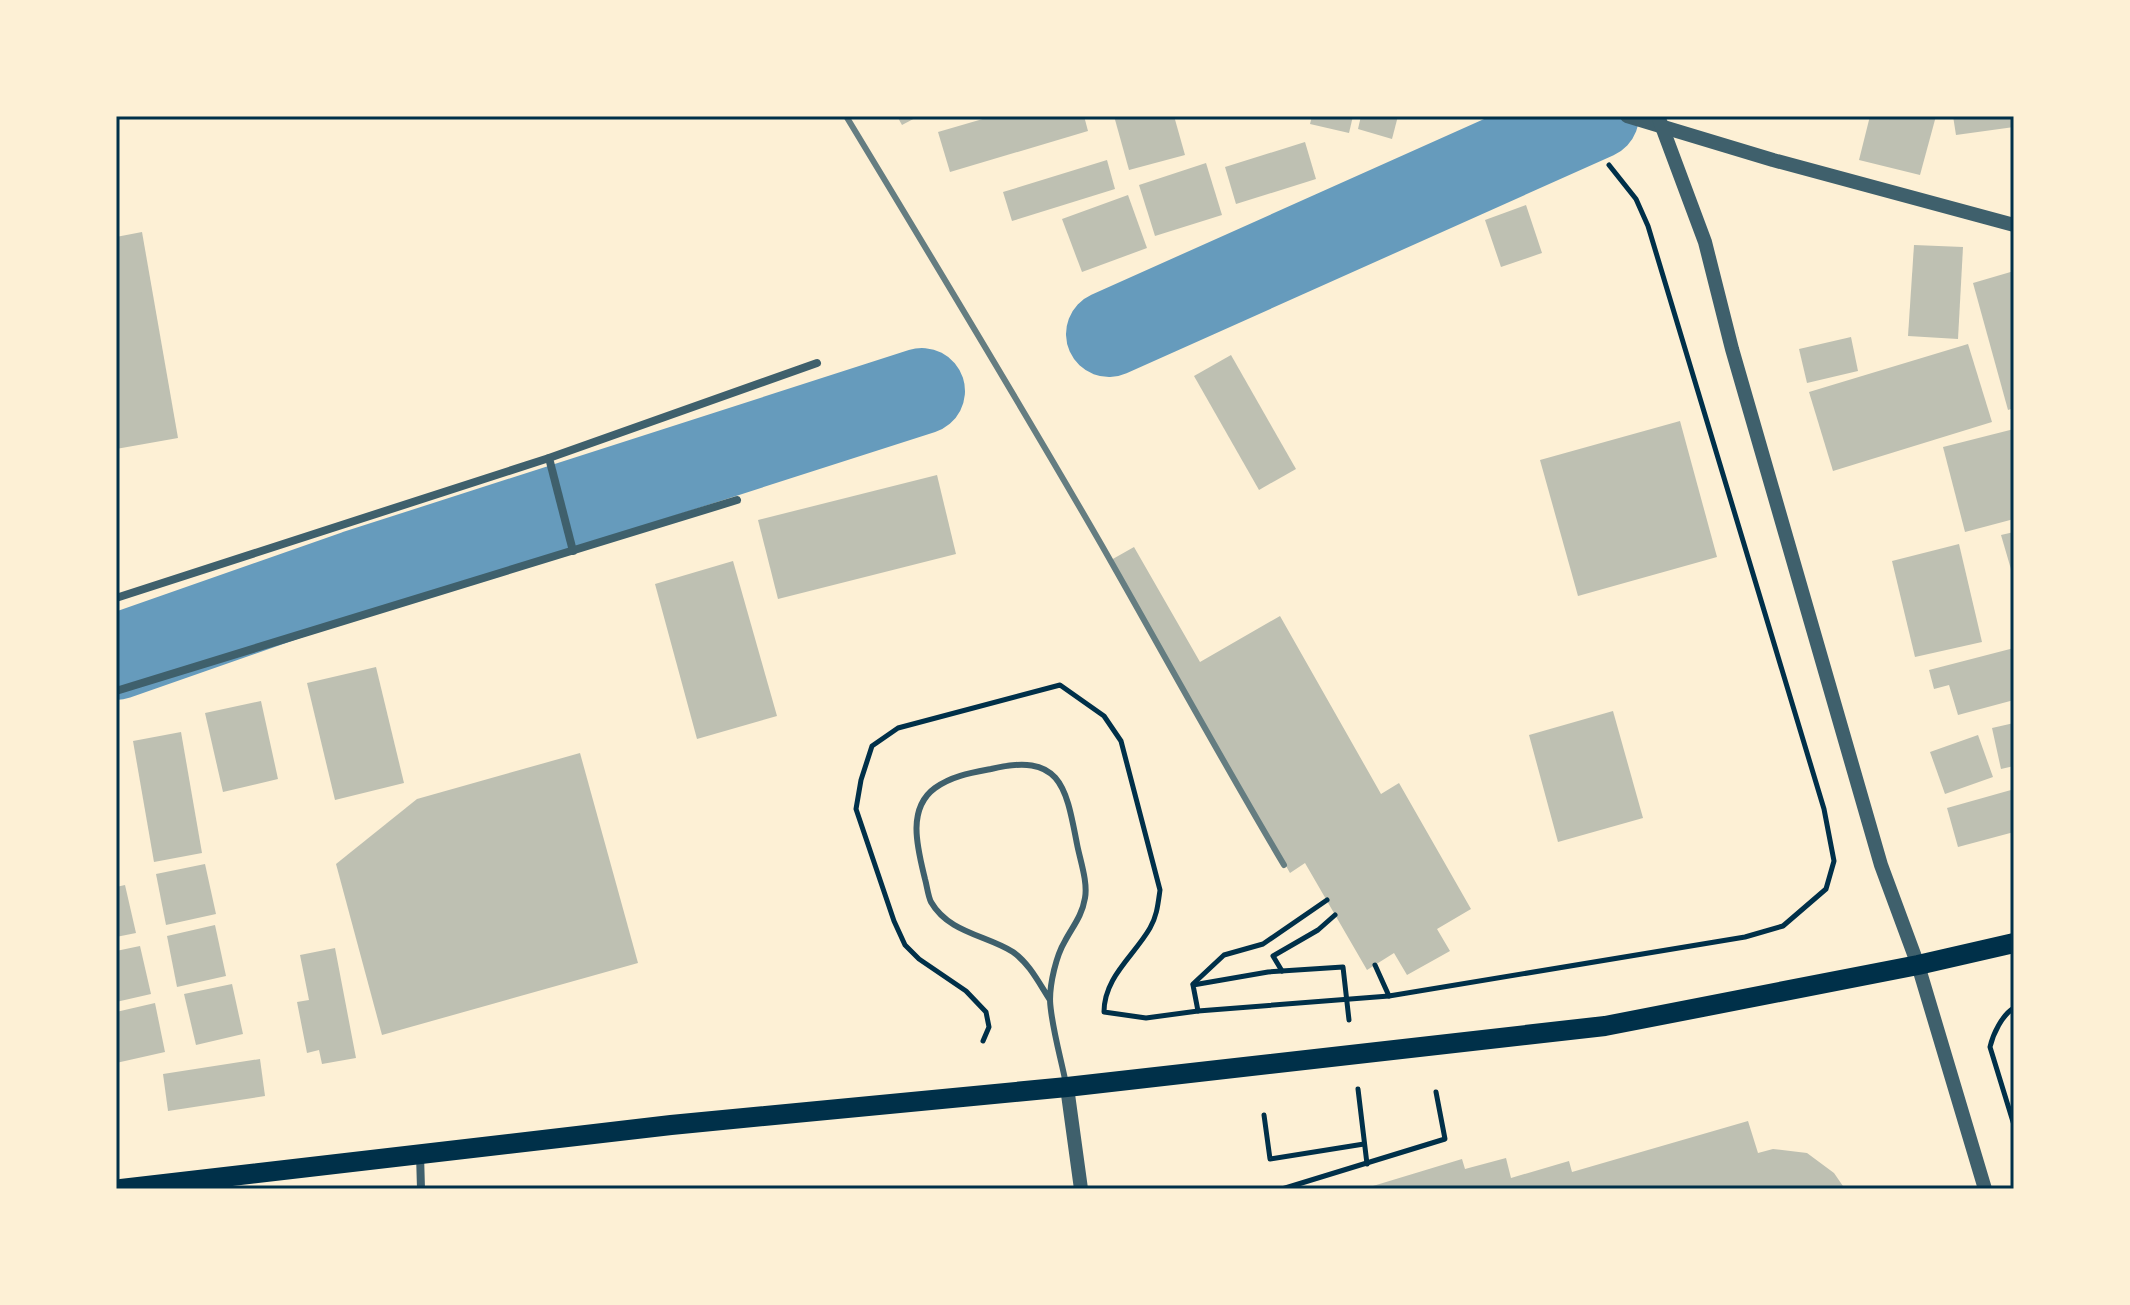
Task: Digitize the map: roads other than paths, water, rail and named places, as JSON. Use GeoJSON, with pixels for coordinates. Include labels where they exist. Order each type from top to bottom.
{"type":"FeatureCollection","features":[{"type":"Feature","properties":{"kind":"main road"},"geometry":{"type":"LineString","coordinates":[[121,1189],[671,1125],[1067,1087],[1605,1026],[1918,965],[2014,943]]}},
{"type":"Feature","properties":{"kind":"street"},"geometry":{"type":"LineString","coordinates":[[1627,116],[1660,121],[1773,160],[2014,225]]}},
{"type":"Feature","properties":{"kind":"street"},"geometry":{"type":"LineString","coordinates":[[1660,121],[1705,242],[1732,349],[1855,778],[1881,865],[1918,965],[1985,1189]]}},
{"type":"Feature","properties":{"kind":"street"},"geometry":{"type":"LineString","coordinates":[[116,598],[549,458],[817,363]]}},
{"type":"Feature","properties":{"kind":"street"},"geometry":{"type":"LineString","coordinates":[[549,458],[573,551]]}},
{"type":"Feature","properties":{"kind":"street"},"geometry":{"type":"LineString","coordinates":[[116,691],[737,500]]}},
{"type":"Feature","properties":{"kind":"street"},"geometry":{"type":"LineString","coordinates":[[1067,1087],[1081,1189]]}},
{"type":"Feature","properties":{"kind":"street"},"geometry":{"type":"LineString","coordinates":[[420,1154],[421,1189]]}},
{"type":"Feature","properties":{"kind":"lane"},"geometry":{"type":"LineString","coordinates":[[1050,1000],[1057,961],[1064,942],[1080,919],[1086,894],[1068,798],[1059,781],[1045,769],[1029,764],[1009,764],[949,778],[928,793],[919,811],[915,839],[931,902],[968,934],[997,943],[1016,954],[1030,968],[1050,1000],[1067,1087]]}},
{"type":"Feature","properties":{"kind":"waterway"},"geometry":{"type":"LineString","coordinates":[[1109,334],[1596,116]]}},
{"type":"Feature","properties":{"kind":"waterway"},"geometry":{"type":"LineString","coordinates":[[116,657],[356,573],[922,391]]}},
{"type":"Feature","properties":{"kind":"railway"},"geometry":{"type":"LineString","coordinates":[[846,116],[1070,490],[1284,865]]}}]}
